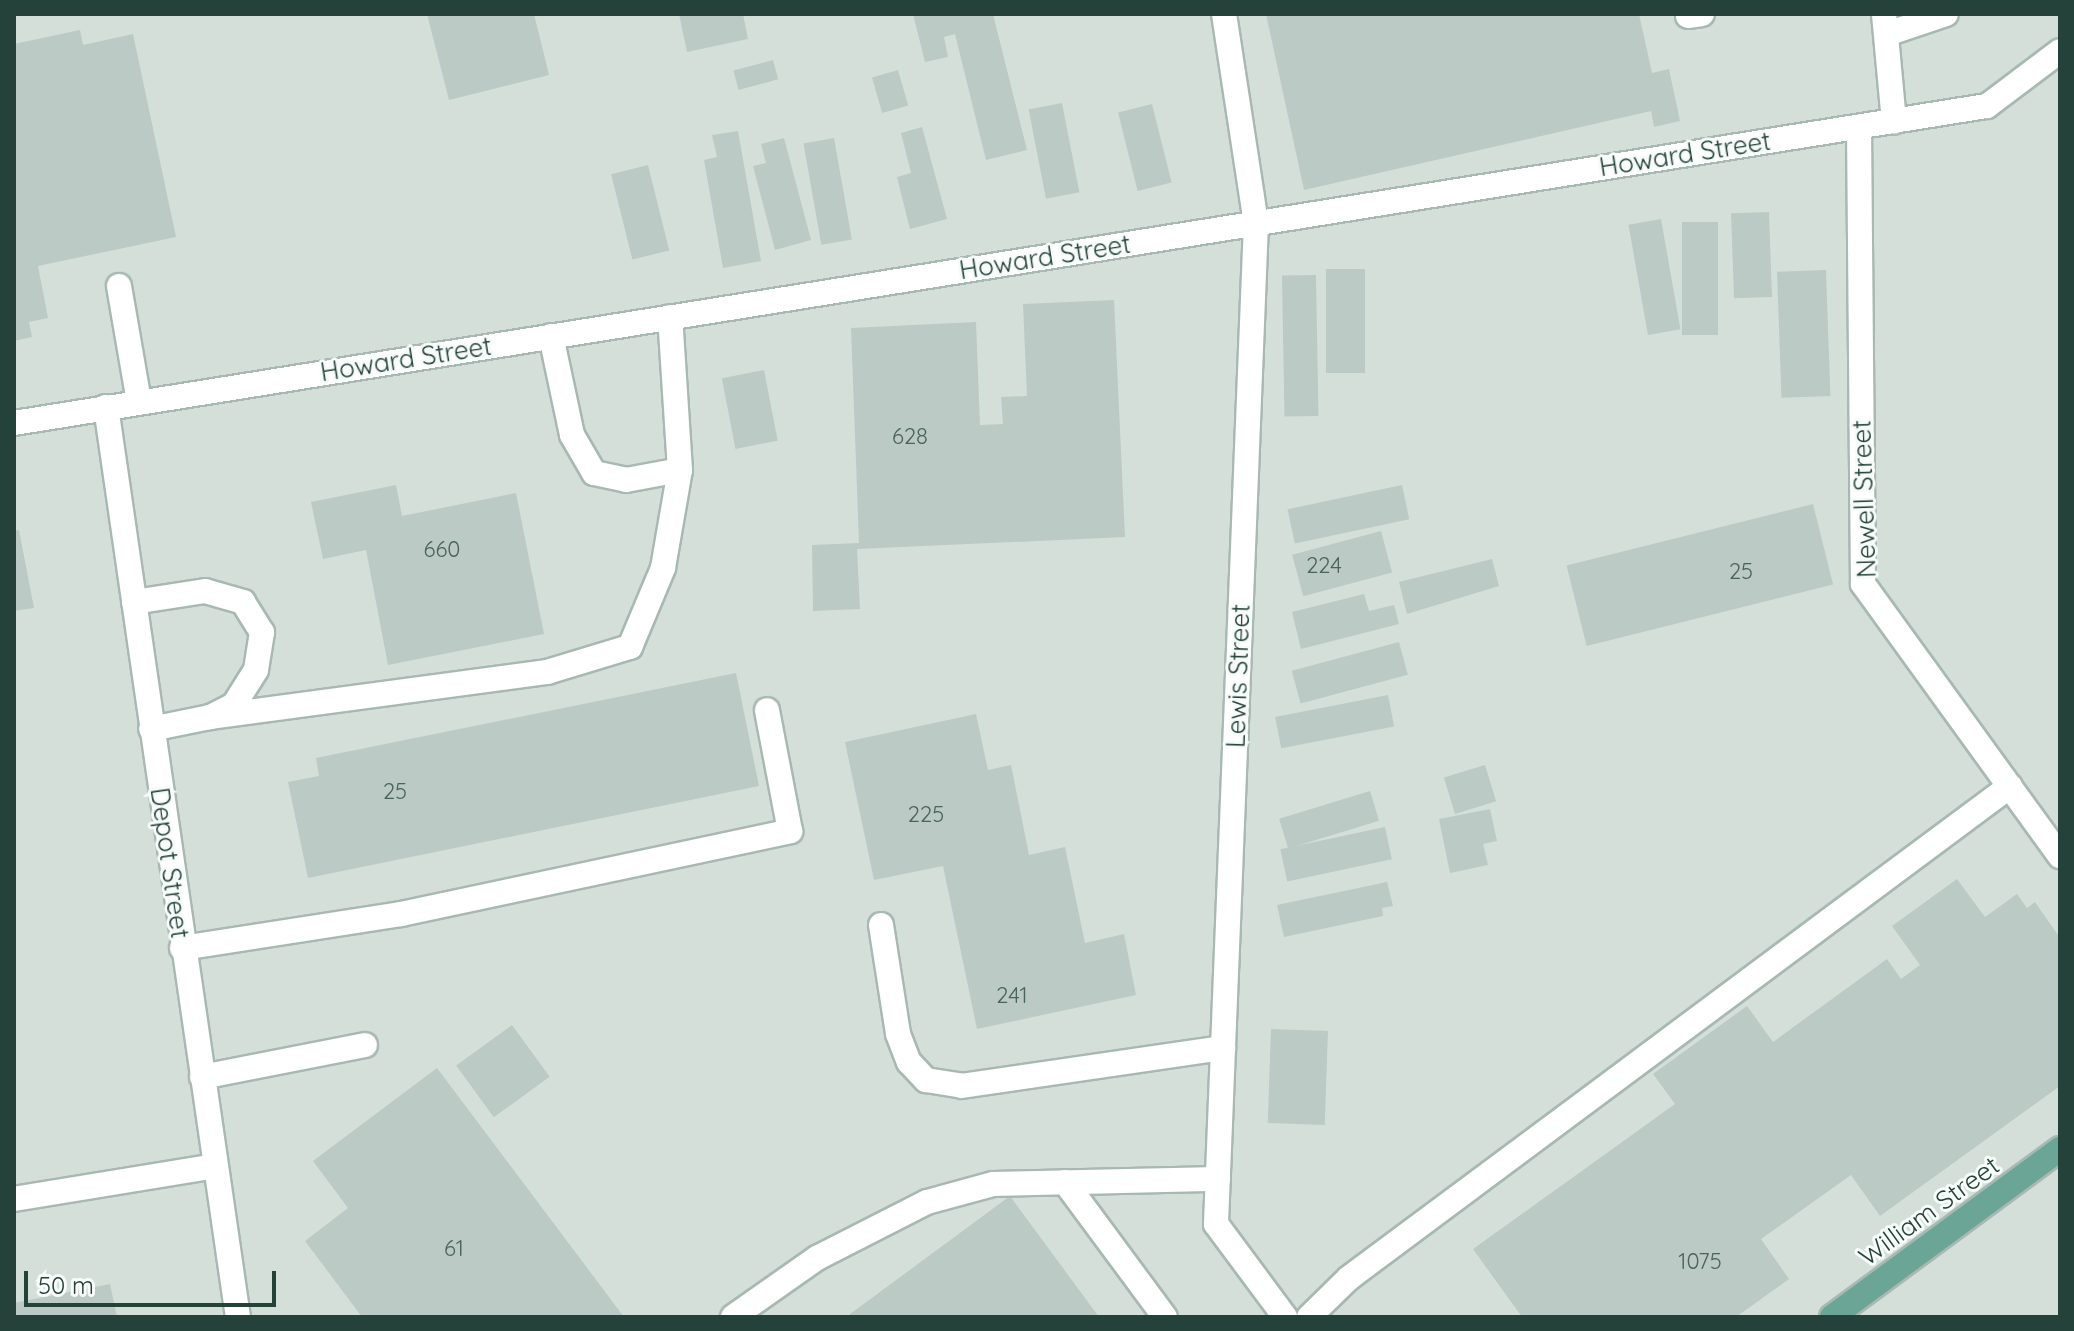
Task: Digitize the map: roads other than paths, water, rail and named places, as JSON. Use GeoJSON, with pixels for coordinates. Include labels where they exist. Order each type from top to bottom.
{"type":"FeatureCollection","features":[{"type":"Feature","properties":{"kind":"main road","name":"William Street"},"geometry":{"type":"LineString","coordinates":[[1832,1317],[2060,1149]]}},
{"type":"Feature","properties":{"kind":"street","name":"Lewis Street"},"geometry":{"type":"LineString","coordinates":[[1224,14],[1256,223],[1216,1224],[1285,1317]]}},
{"type":"Feature","properties":{"kind":"street"},"geometry":{"type":"LineString","coordinates":[[1894,122],[1885,24],[1946,14]]}},
{"type":"Feature","properties":{"kind":"street","name":"Howard Street"},"geometry":{"type":"LineString","coordinates":[[14,423],[1987,106],[2060,51]]}},
{"type":"Feature","properties":{"kind":"street","name":"Newell Street"},"geometry":{"type":"LineString","coordinates":[[1859,127],[1863,584],[2060,856]]}},
{"type":"Feature","properties":{"kind":"street"},"geometry":{"type":"LineString","coordinates":[[119,286],[139,402]]}},
{"type":"Feature","properties":{"kind":"street"},"geometry":{"type":"LineString","coordinates":[[151,729],[210,717],[547,672],[630,647],[663,568],[680,470],[670,317]]}},
{"type":"Feature","properties":{"kind":"street"},"geometry":{"type":"LineString","coordinates":[[551,336],[572,435],[594,473],[626,480],[680,470]]}},
{"type":"Feature","properties":{"kind":"street","name":"Depot Street"},"geometry":{"type":"LineString","coordinates":[[106,407],[182,948],[238,1317]]}},
{"type":"Feature","properties":{"kind":"street"},"geometry":{"type":"LineString","coordinates":[[134,602],[205,591],[243,602],[262,632],[256,670],[234,705],[210,717]]}},
{"type":"Feature","properties":{"kind":"street"},"geometry":{"type":"LineString","coordinates":[[182,948],[401,914],[790,831],[767,710]]}},
{"type":"Feature","properties":{"kind":"street"},"geometry":{"type":"LineString","coordinates":[[1309,1317],[1349,1278],[2010,786]]}},
{"type":"Feature","properties":{"kind":"street"},"geometry":{"type":"LineString","coordinates":[[881,925],[898,1034],[909,1062],[926,1080],[962,1086],[1223,1048]]}},
{"type":"Feature","properties":{"kind":"street"},"geometry":{"type":"LineString","coordinates":[[202,1077],[365,1045]]}},
{"type":"Feature","properties":{"kind":"street"},"geometry":{"type":"LineString","coordinates":[[14,1199],[215,1166]]}},
{"type":"Feature","properties":{"kind":"street"},"geometry":{"type":"LineString","coordinates":[[733,1317],[817,1258],[927,1202],[993,1184],[1218,1179]]}},
{"type":"Feature","properties":{"kind":"street"},"geometry":{"type":"LineString","coordinates":[[1065,1182],[1165,1317]]}}]}
